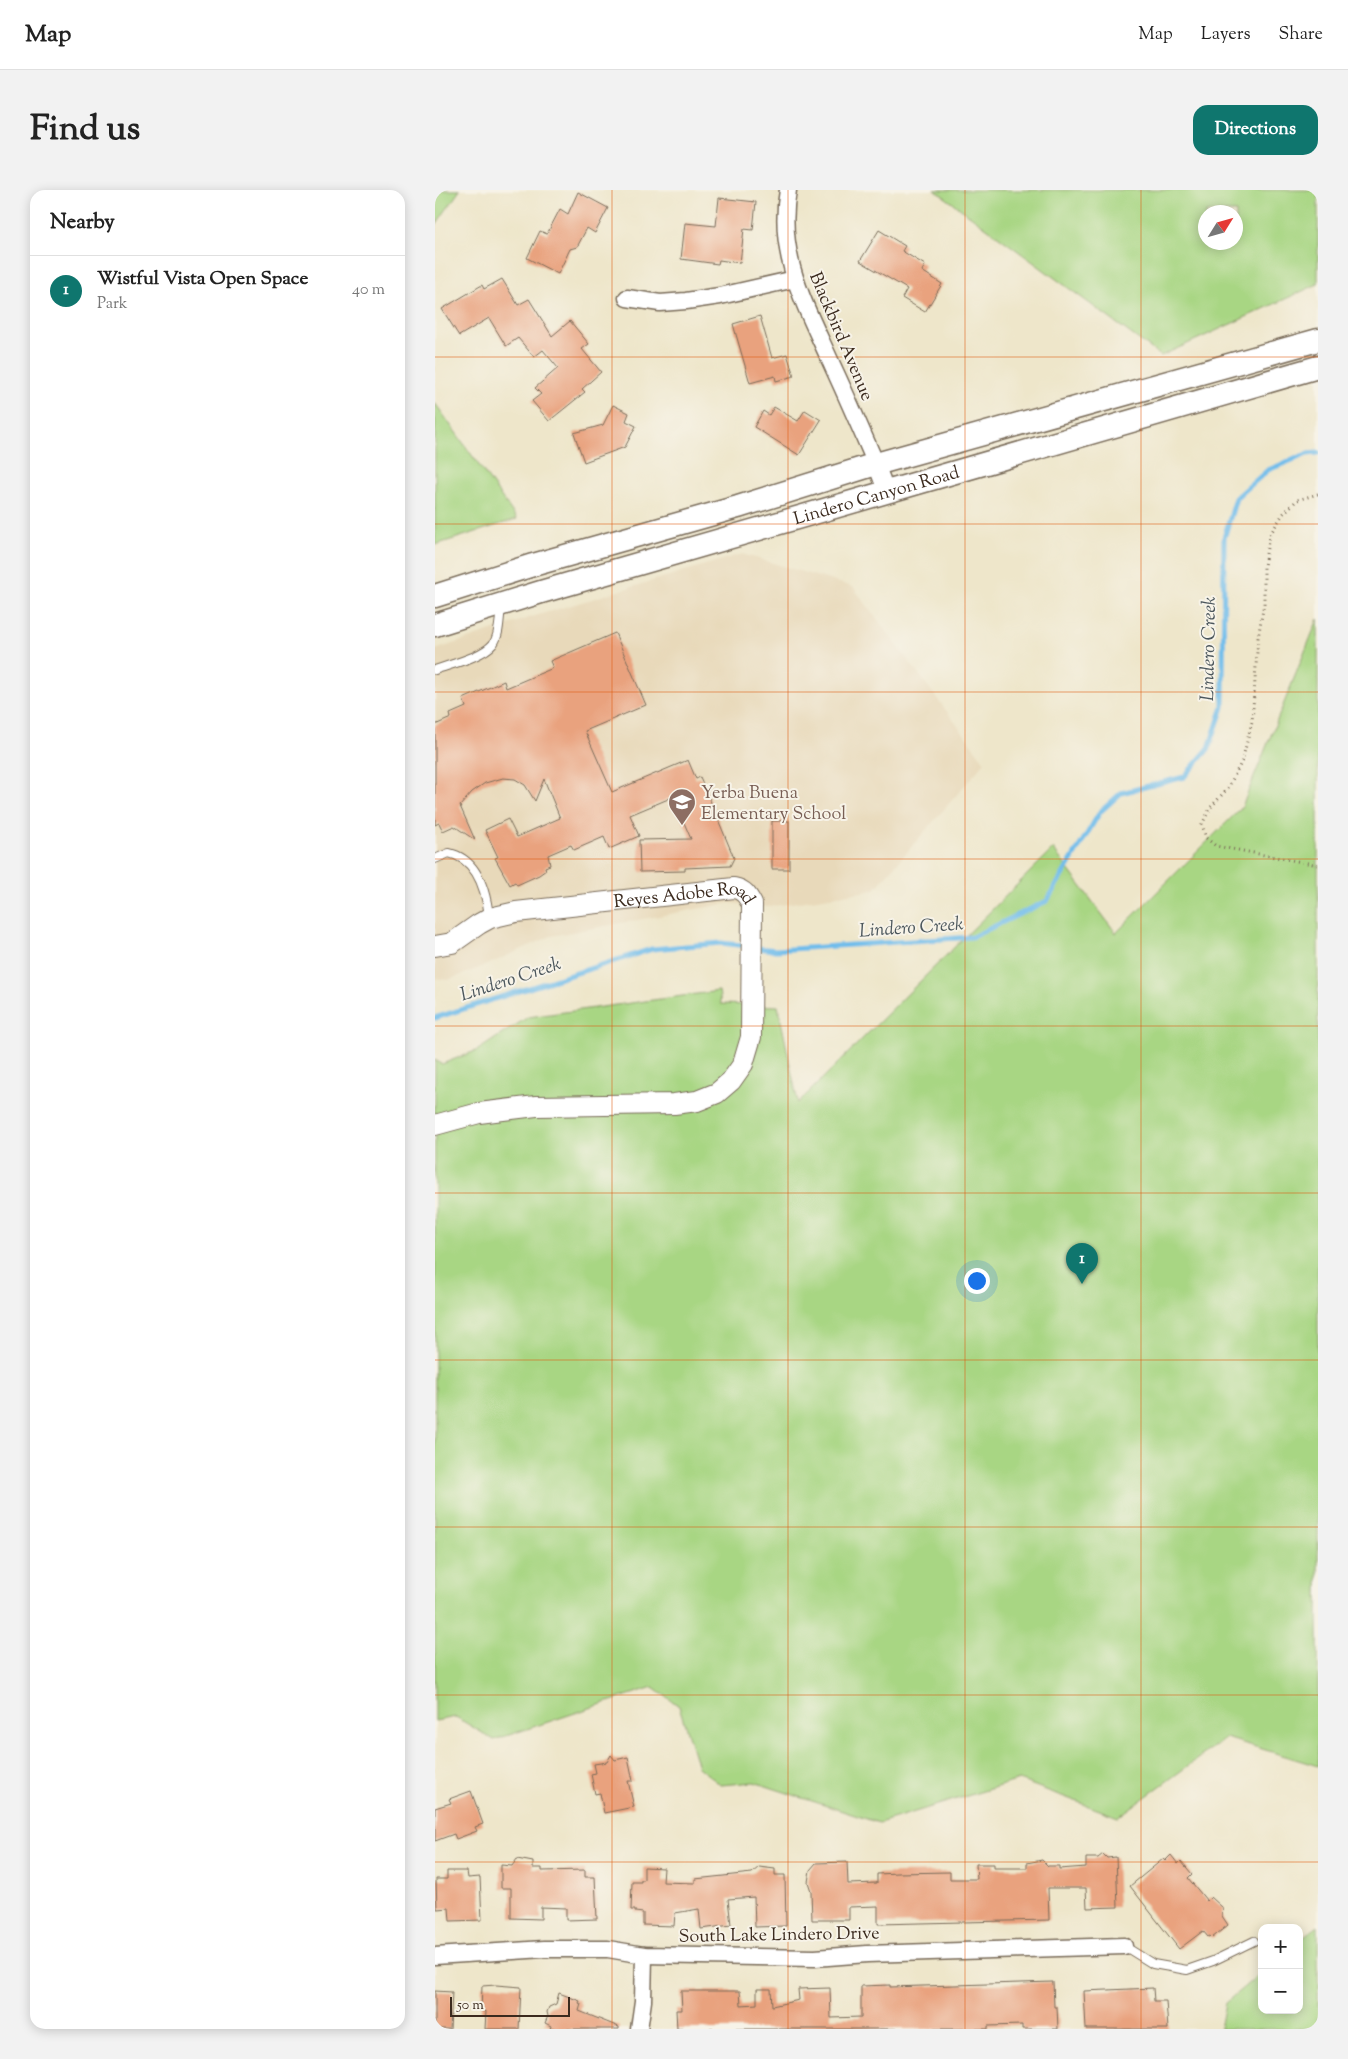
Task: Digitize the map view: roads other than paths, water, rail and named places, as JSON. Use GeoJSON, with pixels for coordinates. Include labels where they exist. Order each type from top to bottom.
{"type":"FeatureCollection","features":[{"type":"Feature","properties":{"kind":"main road","name":"Lindero Canyon Road"},"geometry":{"type":"LineString","coordinates":[[435,596],[876,464],[1318,340]]}},
{"type":"Feature","properties":{"kind":"main road","name":"Lindero Canyon Road"},"geometry":{"type":"LineString","coordinates":[[435,625],[1318,367]]}},
{"type":"Feature","properties":{"kind":"street","name":"Blackbird Avenue"},"geometry":{"type":"LineString","coordinates":[[787,190],[784,220],[785,240],[795,279],[887,493]]}},
{"type":"Feature","properties":{"kind":"street"},"geometry":{"type":"LineString","coordinates":[[627,298],[659,303],[686,301],[720,296],[795,279]]}},
{"type":"Feature","properties":{"kind":"street","name":"Reyes Adobe Road"},"geometry":{"type":"LineString","coordinates":[[435,946],[452,943],[490,918],[516,912],[733,888],[747,894],[752,904],[751,1037],[743,1064],[731,1081],[717,1093],[697,1101],[674,1104],[535,1106],[479,1113],[435,1125]]}},
{"type":"Feature","properties":{"kind":"street","name":"South Lake Lindero Drive"},"geometry":{"type":"LineString","coordinates":[[435,1956],[544,1949],[608,1950],[644,1955],[815,1958],[867,1954],[1124,1946]]}},
{"type":"Feature","properties":{"kind":"street"},"geometry":{"type":"LineString","coordinates":[[639,2029],[643,2001],[644,1955]]}},
{"type":"Feature","properties":{"kind":"lane"},"geometry":{"type":"LineString","coordinates":[[435,670],[479,654],[493,644],[502,604]]}},
{"type":"Feature","properties":{"kind":"lane"},"geometry":{"type":"LineString","coordinates":[[435,859],[449,853],[467,860],[487,895],[490,918]]}},
{"type":"Feature","properties":{"kind":"lane"},"geometry":{"type":"LineString","coordinates":[[1124,1946],[1153,1964],[1187,1970],[1213,1961],[1254,1941]]}},
{"type":"Feature","properties":{"kind":"waterway","name":"Lindero Creek"},"geometry":{"type":"LineString","coordinates":[[757,948],[776,950],[972,937],[1047,901],[1100,812],[1121,793],[1184,777],[1209,748],[1223,707],[1224,538],[1236,498],[1268,470],[1307,454],[1318,453]]}},
{"type":"Feature","properties":{"kind":"waterway","name":"Lindero Creek"},"geometry":{"type":"LineString","coordinates":[[435,1018],[652,949],[721,943],[748,946]]}},
{"type":"Feature","properties":{"kind":"place","name":"Yerba Buena Elementary School"},"geometry":{"type":"Point","coordinates":[682,826]}},
{"type":"Feature","properties":{"kind":"place","name":"Wistful Vista Open Space"},"geometry":{"type":"Point","coordinates":[1082,1284]}}]}
